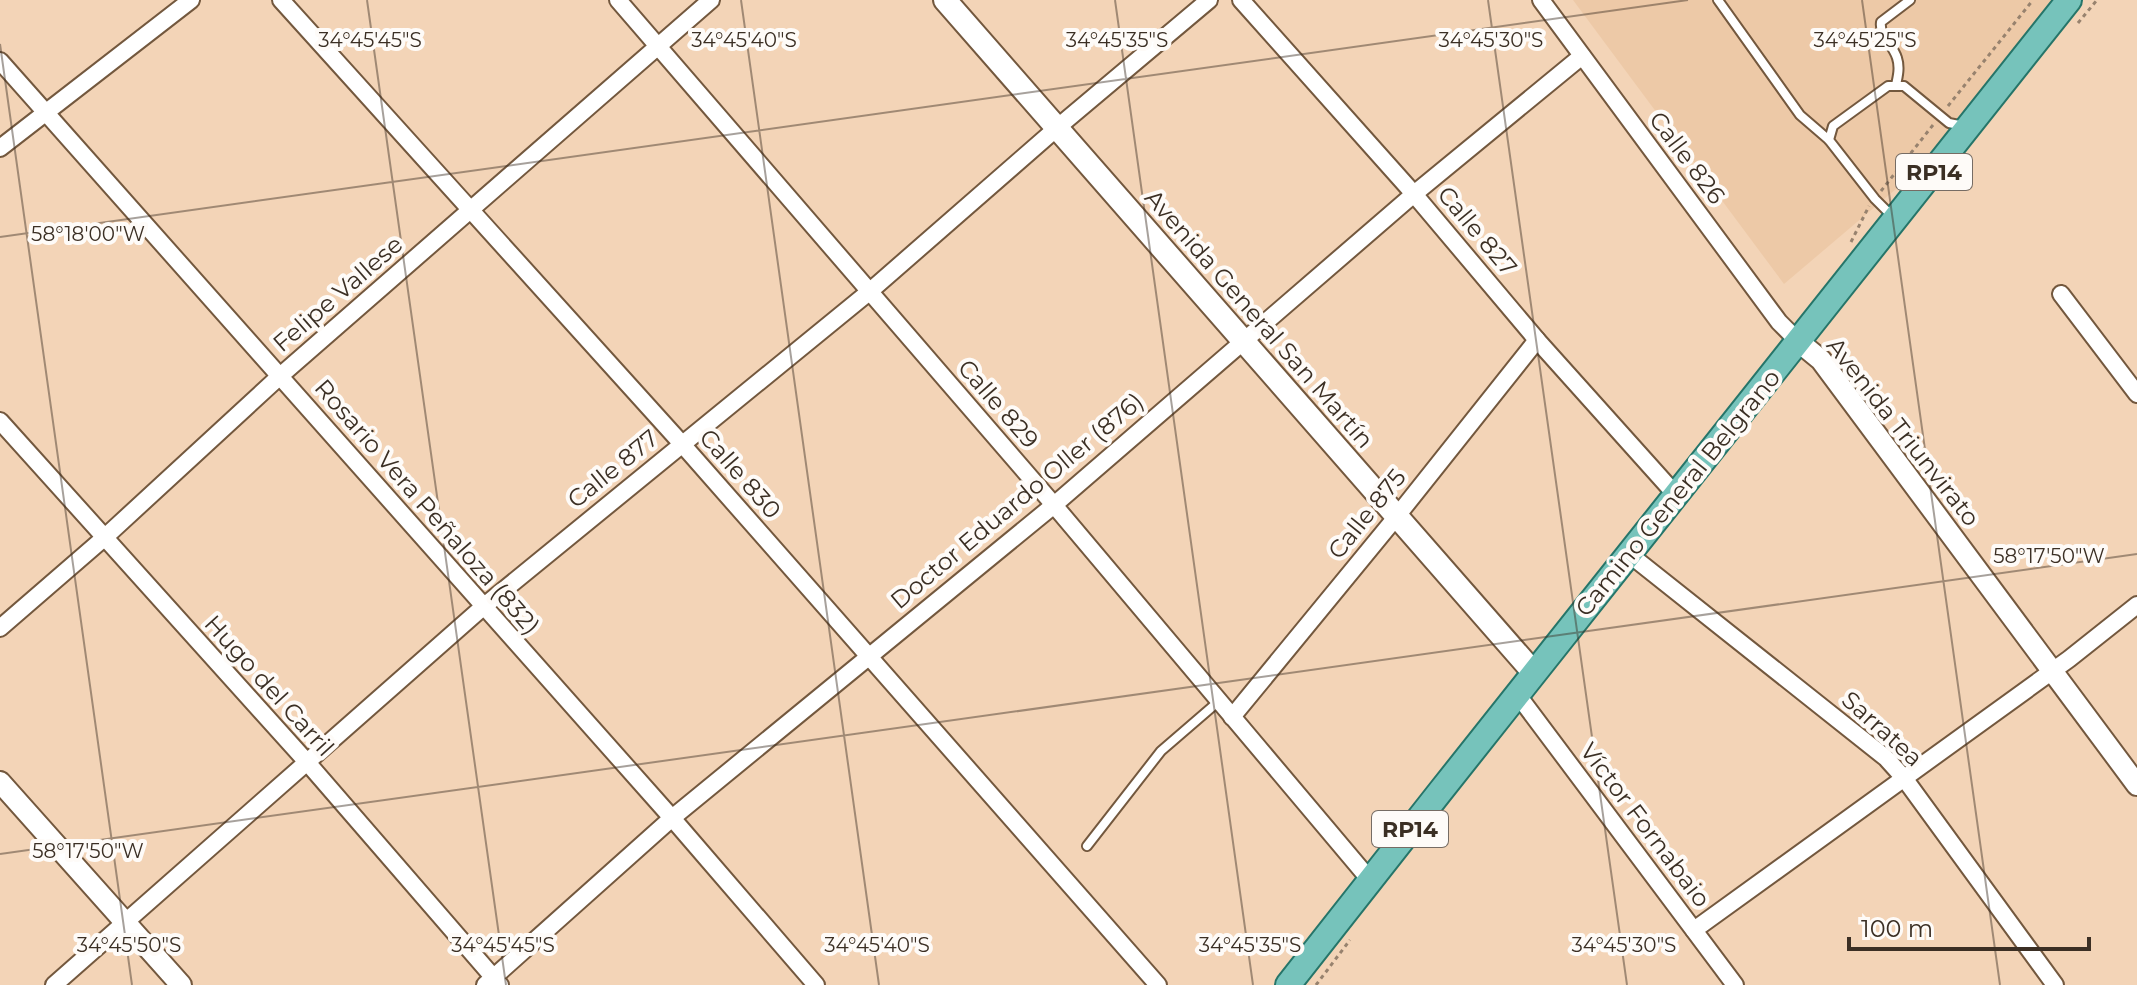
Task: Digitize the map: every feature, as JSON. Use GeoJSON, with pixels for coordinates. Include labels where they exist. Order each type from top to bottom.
{"type":"FeatureCollection","features":[{"type":"Feature","properties":{"kind":"main road","name":"Avenida General San Martín"},"geometry":{"type":"LineString","coordinates":[[945,0],[1534,673]]}},
{"type":"Feature","properties":{"kind":"main road","name":"Camino General Belgrano"},"geometry":{"type":"LineString","coordinates":[[1288,985],[2069,0]]}},
{"type":"Feature","properties":{"kind":"street"},"geometry":{"type":"LineString","coordinates":[[0,148],[191,0]]}},
{"type":"Feature","properties":{"kind":"street","name":"Calle 830"},"geometry":{"type":"LineString","coordinates":[[281,0],[682,444],[1158,985]]}},
{"type":"Feature","properties":{"kind":"street","name":"Calle 829"},"geometry":{"type":"LineString","coordinates":[[618,0],[1054,505],[1370,880]]}},
{"type":"Feature","properties":{"kind":"street","name":"Felipe Vallese"},"geometry":{"type":"LineString","coordinates":[[0,628],[104,538],[280,376],[711,0]]}},
{"type":"Feature","properties":{"kind":"street","name":"Calle 877"},"geometry":{"type":"LineString","coordinates":[[54,985],[483,607],[869,292],[1209,0]]}},
{"type":"Feature","properties":{"kind":"street","name":"Calle 827"},"geometry":{"type":"LineString","coordinates":[[1241,0],[1676,495]]}},
{"type":"Feature","properties":{"kind":"street","name":"Calle 826"},"geometry":{"type":"LineString","coordinates":[[1541,0],[1779,322],[1799,342]]}},
{"type":"Feature","properties":{"kind":"street","name":"Doctor Eduardo Oller (876)"},"geometry":{"type":"LineString","coordinates":[[493,982],[672,818],[1054,505],[1414,194],[1582,56]]}},
{"type":"Feature","properties":{"kind":"street","name":"Rosario Vera Peñaloza (832)"},"geometry":{"type":"LineString","coordinates":[[0,61],[672,818],[816,985]]}},
{"type":"Feature","properties":{"kind":"street"},"geometry":{"type":"LineString","coordinates":[[2061,294],[2137,394]]}},
{"type":"Feature","properties":{"kind":"street","name":"Calle 875"},"geometry":{"type":"LineString","coordinates":[[1232,717],[1537,340]]}},
{"type":"Feature","properties":{"kind":"street","name":"Avenida Triunvirato"},"geometry":{"type":"LineString","coordinates":[[1799,342],[1821,360],[2137,785]]}},
{"type":"Feature","properties":{"kind":"street","name":"Hugo del Carril"},"geometry":{"type":"LineString","coordinates":[[0,421],[306,761],[493,982]]}},
{"type":"Feature","properties":{"kind":"street","name":"Sarratea"},"geometry":{"type":"LineString","coordinates":[[1629,554],[1877,750],[1904,778],[2055,985]]}},
{"type":"Feature","properties":{"kind":"street"},"geometry":{"type":"LineString","coordinates":[[1694,930],[2052,672],[2137,605]]}},
{"type":"Feature","properties":{"kind":"street","name":"Víctor Fornabaio"},"geometry":{"type":"LineString","coordinates":[[1517,694],[1735,985]]}},
{"type":"Feature","properties":{"kind":"street"},"geometry":{"type":"LineString","coordinates":[[0,782],[181,985]]}},
{"type":"Feature","properties":{"kind":"lane"},"geometry":{"type":"LineString","coordinates":[[1718,0],[1800,115],[1829,140],[1896,221]]}},
{"type":"Feature","properties":{"kind":"lane"},"geometry":{"type":"LineString","coordinates":[[1896,85],[1897,57],[1880,29],[1881,22],[1910,0]]}},
{"type":"Feature","properties":{"kind":"lane"},"geometry":{"type":"LineString","coordinates":[[1829,140],[1833,126],[1888,86],[1896,85],[1904,86],[1949,123],[1969,127]]}},
{"type":"Feature","properties":{"kind":"lane"},"geometry":{"type":"LineString","coordinates":[[1087,846],[1161,751],[1219,701]]}},
{"type":"Feature","properties":{"kind":"path"},"geometry":{"type":"LineString","coordinates":[[1850,245],[1864,212],[2033,0]]}},
{"type":"Feature","properties":{"kind":"shaded area"},"geometry":{"type":"Polygon","coordinates":[[[1573,0],[2069,0],[1969,127],[1784,284],[1573,0]]]}}]}
